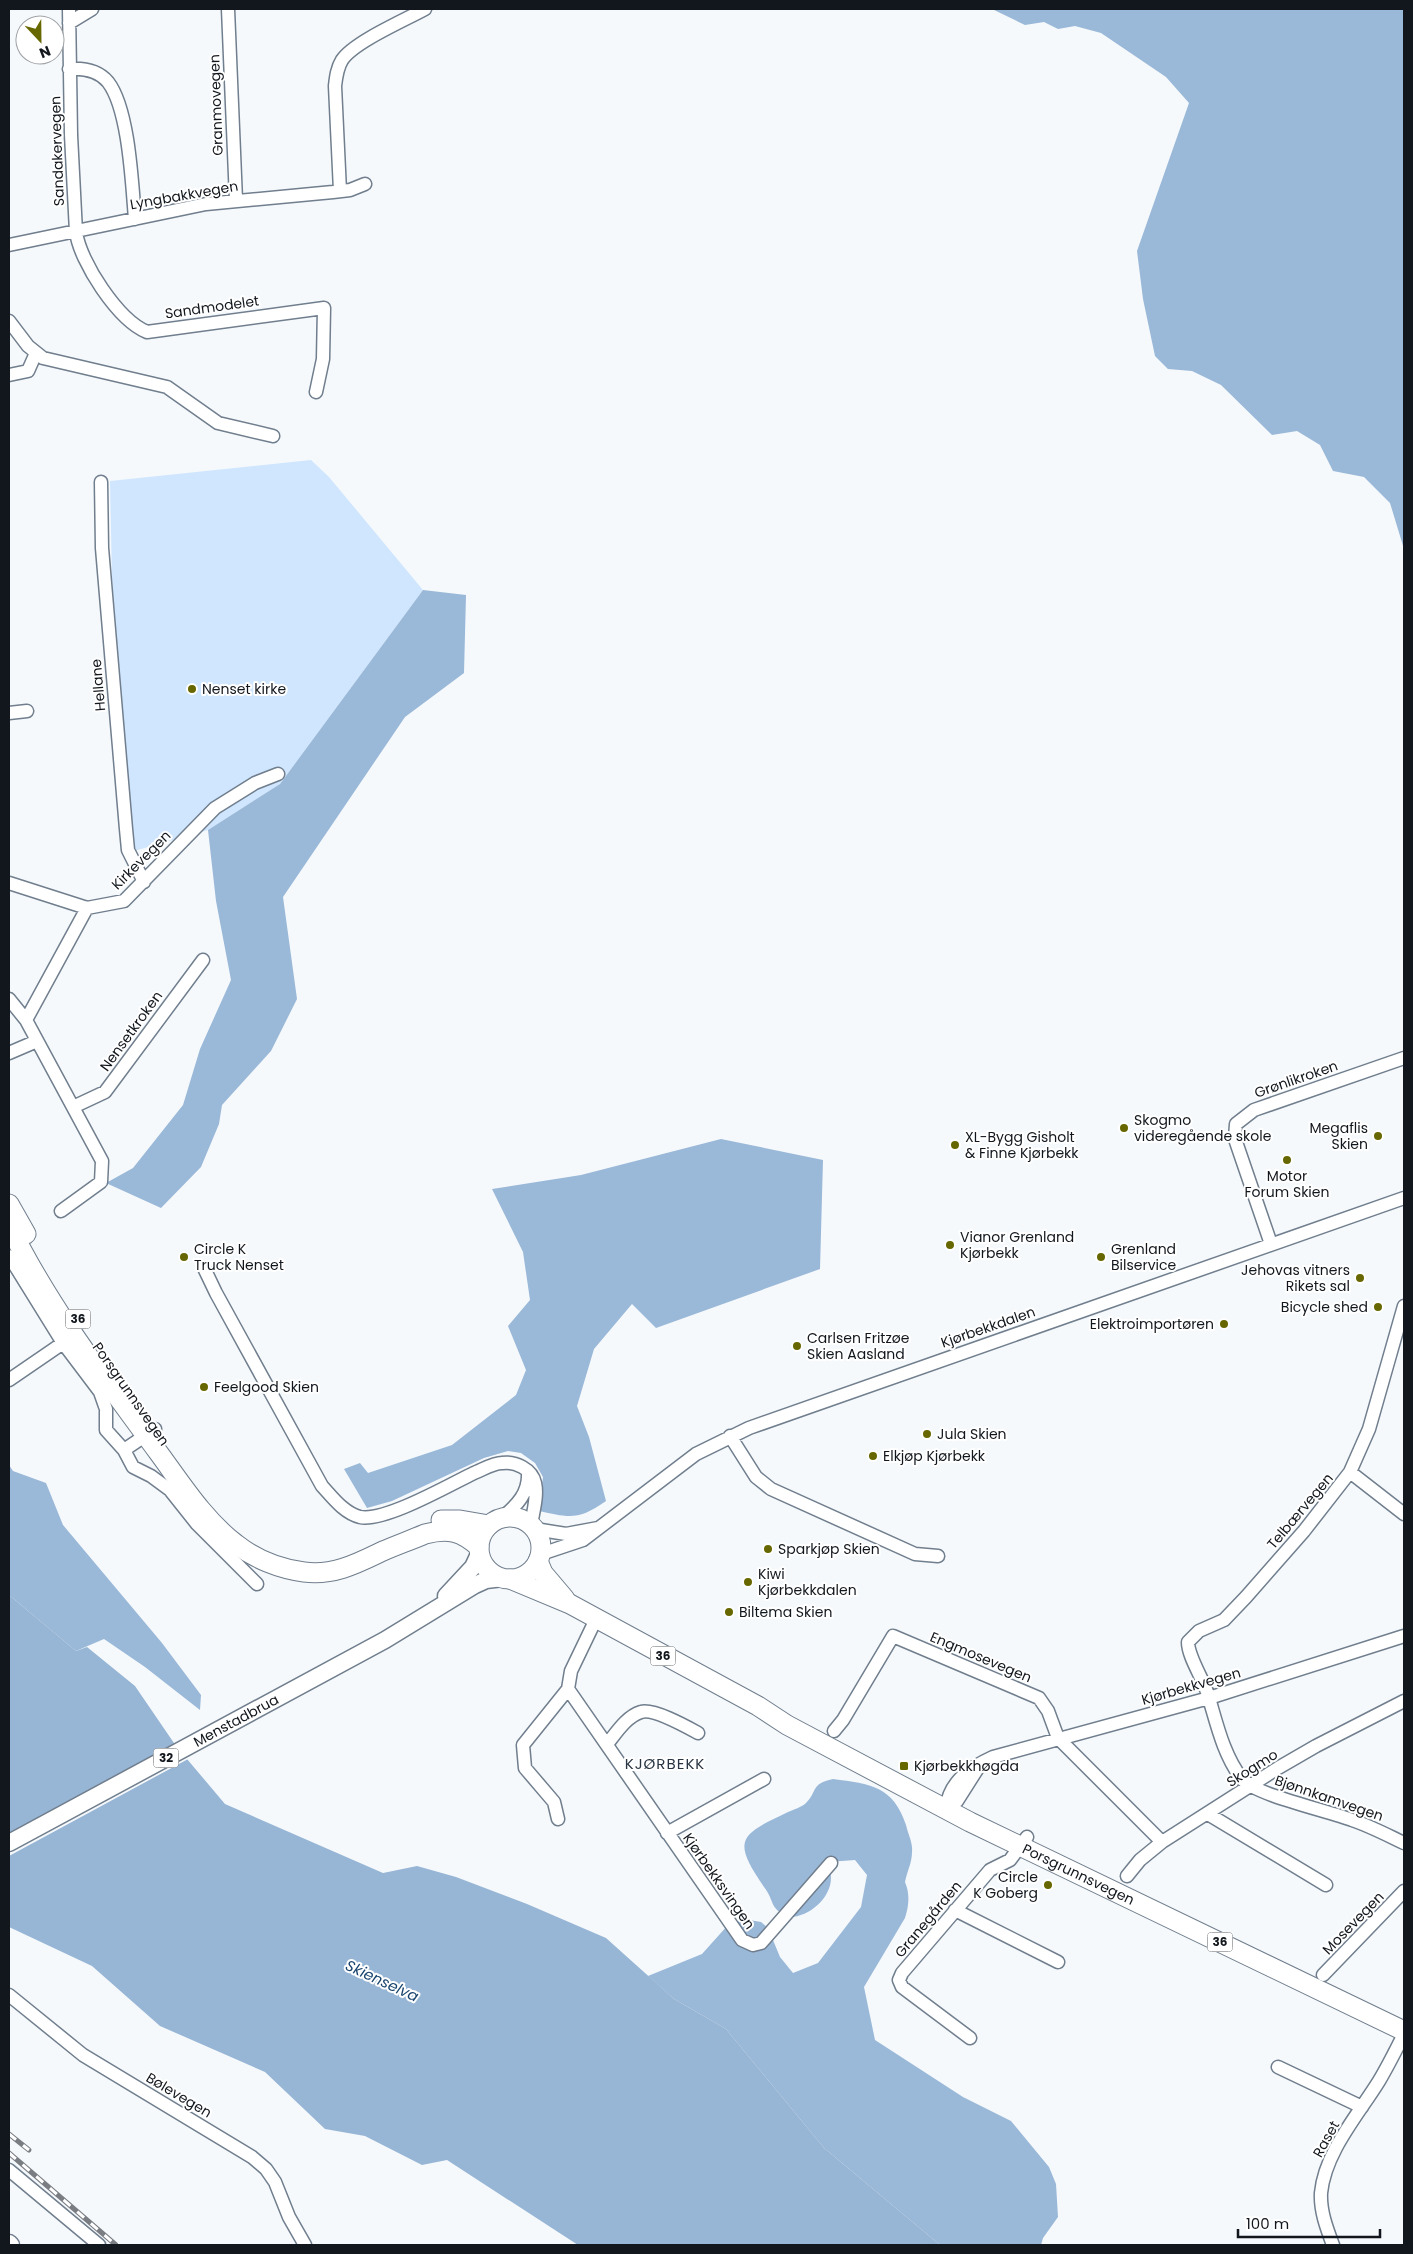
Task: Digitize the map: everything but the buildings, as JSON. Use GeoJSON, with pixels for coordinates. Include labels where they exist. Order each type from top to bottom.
{"type":"FeatureCollection","features":[{"type":"Feature","properties":{"kind":"highway","name":"Porsgrunnsvegen"},"geometry":{"type":"LineString","coordinates":[[9,1204],[87,1332],[201,1508],[236,1544],[259,1559],[281,1568],[313,1573],[344,1569],[383,1551],[439,1530],[460,1533],[479,1550]]}},
{"type":"Feature","properties":{"kind":"highway","name":"Porsgrunnsvegen"},"geometry":{"type":"LineString","coordinates":[[9,1225],[24,1253],[77,1338],[151,1432]]}},
{"type":"Feature","properties":{"kind":"highway","name":"36"},"geometry":{"type":"LineString","coordinates":[[496,1521],[518,1518],[533,1527],[540,1541],[540,1557]]}},
{"type":"Feature","properties":{"kind":"highway","name":"Porsgrunnsvegen"},"geometry":{"type":"LineString","coordinates":[[383,1551],[402,1537],[422,1527],[447,1519],[496,1521]]}},
{"type":"Feature","properties":{"kind":"highway"},"geometry":{"type":"LineString","coordinates":[[479,1550],[480,1539],[496,1521]]}},
{"type":"Feature","properties":{"kind":"highway","name":"36"},"geometry":{"type":"LineString","coordinates":[[479,1550],[481,1561],[490,1572],[506,1579]]}},
{"type":"Feature","properties":{"kind":"highway","name":"Porsgrunnsvegen"},"geometry":{"type":"LineString","coordinates":[[540,1557],[543,1572],[551,1584],[570,1604]]}},
{"type":"Feature","properties":{"kind":"highway"},"geometry":{"type":"LineString","coordinates":[[506,1579],[517,1578],[530,1572],[540,1557]]}},
{"type":"Feature","properties":{"kind":"highway","name":"Porsgrunnsvegen"},"geometry":{"type":"LineString","coordinates":[[506,1579],[570,1604],[758,1706],[828,1736],[1024,1842],[1404,2033]]}},
{"type":"Feature","properties":{"kind":"highway","name":"Porsgrunnsvegen"},"geometry":{"type":"LineString","coordinates":[[1024,1842],[1176,1908],[1285,1967],[1404,2026]]}},
{"type":"Feature","properties":{"kind":"main road","name":"Menstadbrua"},"geometry":{"type":"LineString","coordinates":[[434,1608],[473,1567],[479,1550]]}},
{"type":"Feature","properties":{"kind":"main road","name":"Menstadbrua"},"geometry":{"type":"LineString","coordinates":[[9,1843],[405,1629],[434,1608],[475,1585],[486,1580],[506,1579]]}},
{"type":"Feature","properties":{"kind":"street","name":"Sandakervegen"},"geometry":{"type":"LineString","coordinates":[[69,9],[69,69],[76,232]]}},
{"type":"Feature","properties":{"kind":"street"},"geometry":{"type":"LineString","coordinates":[[69,23],[92,9]]}},
{"type":"Feature","properties":{"kind":"street","name":"Granmovegen"},"geometry":{"type":"LineString","coordinates":[[228,9],[236,200]]}},
{"type":"Feature","properties":{"kind":"street"},"geometry":{"type":"LineString","coordinates":[[340,191],[336,86],[337,72],[342,60],[348,53],[369,39],[425,9]]}},
{"type":"Feature","properties":{"kind":"street"},"geometry":{"type":"LineString","coordinates":[[69,69],[95,71],[108,82],[118,104],[128,140],[135,219]]}},
{"type":"Feature","properties":{"kind":"street","name":"Lyngbakkvegen"},"geometry":{"type":"LineString","coordinates":[[9,245],[206,204],[340,191],[364,184]]}},
{"type":"Feature","properties":{"kind":"street","name":"Sandmodelet"},"geometry":{"type":"LineString","coordinates":[[76,232],[78,243],[113,305],[130,322],[147,332],[324,308],[324,359],[316,392]]}},
{"type":"Feature","properties":{"kind":"street"},"geometry":{"type":"LineString","coordinates":[[9,321],[28,346],[43,358],[167,387],[218,422],[273,436]]}},
{"type":"Feature","properties":{"kind":"street"},"geometry":{"type":"LineString","coordinates":[[9,375],[28,371],[36,353]]}},
{"type":"Feature","properties":{"kind":"street","name":"Hellane"},"geometry":{"type":"LineString","coordinates":[[102,482],[102,548],[128,850],[144,882]]}},
{"type":"Feature","properties":{"kind":"street"},"geometry":{"type":"LineString","coordinates":[[9,713],[28,711]]}},
{"type":"Feature","properties":{"kind":"street","name":"Kirkevegen"},"geometry":{"type":"LineString","coordinates":[[9,882],[87,908],[124,901],[215,808],[255,783],[278,774]]}},
{"type":"Feature","properties":{"kind":"street"},"geometry":{"type":"LineString","coordinates":[[26,1020],[87,908]]}},
{"type":"Feature","properties":{"kind":"street","name":"Nensetkroken"},"geometry":{"type":"LineString","coordinates":[[73,1107],[104,1092],[203,960]]}},
{"type":"Feature","properties":{"kind":"street"},"geometry":{"type":"LineString","coordinates":[[9,999],[26,1020],[102,1161],[101,1182],[61,1211]]}},
{"type":"Feature","properties":{"kind":"street"},"geometry":{"type":"LineString","coordinates":[[9,1053],[37,1041]]}},
{"type":"Feature","properties":{"kind":"street","name":"Grønlikroken"},"geometry":{"type":"LineString","coordinates":[[1271,1244],[1235,1140],[1236,1124],[1254,1110],[1404,1058]]}},
{"type":"Feature","properties":{"kind":"street","name":"Kjørbekkdalen"},"geometry":{"type":"LineString","coordinates":[[540,1557],[583,1540],[681,1464],[730,1436],[936,1361],[1404,1198]]}},
{"type":"Feature","properties":{"kind":"street"},"geometry":{"type":"LineString","coordinates":[[9,1256],[63,1343],[100,1392],[106,1409],[106,1430],[124,1450],[133,1468],[151,1476],[170,1490],[197,1524],[257,1584]]}},
{"type":"Feature","properties":{"kind":"street"},"geometry":{"type":"LineString","coordinates":[[204,1268],[216,1294],[322,1486],[342,1508],[360,1517],[387,1514],[501,1462],[517,1464],[535,1481],[536,1495],[533,1527]]}},
{"type":"Feature","properties":{"kind":"street","name":"Telbærvegen"},"geometry":{"type":"LineString","coordinates":[[1209,1698],[1188,1648],[1188,1642],[1199,1631],[1224,1620],[1246,1597],[1304,1531],[1350,1472],[1369,1429],[1404,1306]]}},
{"type":"Feature","properties":{"kind":"street"},"geometry":{"type":"LineString","coordinates":[[9,1380],[63,1343]]}},
{"type":"Feature","properties":{"kind":"street"},"geometry":{"type":"LineString","coordinates":[[124,1450],[151,1432]]}},
{"type":"Feature","properties":{"kind":"street"},"geometry":{"type":"LineString","coordinates":[[730,1436],[756,1476],[771,1489],[915,1554],[938,1556]]}},
{"type":"Feature","properties":{"kind":"street"},"geometry":{"type":"LineString","coordinates":[[1350,1472],[1404,1514]]}},
{"type":"Feature","properties":{"kind":"street"},"geometry":{"type":"LineString","coordinates":[[496,1521],[524,1495],[529,1482],[528,1473]]}},
{"type":"Feature","properties":{"kind":"street","name":"Kjørbekkdalen"},"geometry":{"type":"LineString","coordinates":[[533,1527],[566,1534],[602,1527]]}},
{"type":"Feature","properties":{"kind":"street"},"geometry":{"type":"LineString","coordinates":[[558,1819],[554,1802],[525,1768],[523,1745],[568,1689],[571,1671],[596,1618]]}},
{"type":"Feature","properties":{"kind":"street","name":"Engmosevegen"},"geometry":{"type":"LineString","coordinates":[[834,1731],[843,1720],[892,1636],[1039,1698],[1048,1711],[1058,1738],[1162,1842]]}},
{"type":"Feature","properties":{"kind":"street","name":"Kjørbekkvegen"},"geometry":{"type":"LineString","coordinates":[[950,1802],[984,1761],[1058,1738],[1209,1698],[1404,1636]]}},
{"type":"Feature","properties":{"kind":"street","name":"Kjørbekksvingen"},"geometry":{"type":"LineString","coordinates":[[568,1689],[572,1697],[608,1743],[667,1833],[742,1940],[753,1945],[761,1943],[831,1863]]}},
{"type":"Feature","properties":{"kind":"street"},"geometry":{"type":"LineString","coordinates":[[1209,1698],[1231,1760],[1242,1779],[1251,1786]]}},
{"type":"Feature","properties":{"kind":"street","name":"Skogmo"},"geometry":{"type":"LineString","coordinates":[[1127,1876],[1140,1860],[1162,1842],[1316,1746],[1404,1701]]}},
{"type":"Feature","properties":{"kind":"street"},"geometry":{"type":"LineString","coordinates":[[608,1743],[627,1721],[644,1711],[660,1715],[698,1733]]}},
{"type":"Feature","properties":{"kind":"street","name":"Kjørbekksvingen"},"geometry":{"type":"LineString","coordinates":[[667,1833],[764,1779]]}},
{"type":"Feature","properties":{"kind":"street","name":"Bjønnkamvegen"},"geometry":{"type":"LineString","coordinates":[[1251,1786],[1352,1820],[1404,1843]]}},
{"type":"Feature","properties":{"kind":"street"},"geometry":{"type":"LineString","coordinates":[[1208,1814],[1326,1886]]}},
{"type":"Feature","properties":{"kind":"street","name":"Granegården"},"geometry":{"type":"LineString","coordinates":[[970,2038],[902,1987],[899,1980],[902,1973],[990,1870],[1010,1860],[1024,1842]]}},
{"type":"Feature","properties":{"kind":"street","name":"Mosevegen"},"geometry":{"type":"LineString","coordinates":[[1324,1975],[1404,1891]]}},
{"type":"Feature","properties":{"kind":"street"},"geometry":{"type":"LineString","coordinates":[[955,1910],[1058,1962]]}},
{"type":"Feature","properties":{"kind":"street","name":"Bølevegen"},"geometry":{"type":"LineString","coordinates":[[9,1995],[83,2055],[252,2157],[266,2169],[275,2182],[289,2217],[305,2245]]}},
{"type":"Feature","properties":{"kind":"street","name":"Raset"},"geometry":{"type":"LineString","coordinates":[[1333,2245],[1322,2210],[1322,2190],[1325,2172],[1338,2146],[1379,2080],[1404,2033]]}},
{"type":"Feature","properties":{"kind":"street"},"geometry":{"type":"LineString","coordinates":[[1278,2067],[1362,2107]]}},
{"type":"Feature","properties":{"kind":"street"},"geometry":{"type":"LineString","coordinates":[[9,2170],[99,2245]]}},
{"type":"Feature","properties":{"kind":"shaded area"},"geometry":{"type":"Polygon","coordinates":[[[992,9],[1404,9],[1404,549],[1390,503],[1364,477],[1333,471],[1320,445],[1297,431],[1272,435],[1221,385],[1192,371],[1168,369],[1155,356],[1143,299],[1137,251],[1189,103],[1166,77],[1101,33],[1075,26],[1058,29],[1044,22],[1025,25],[992,9]]]}},
{"type":"Feature","properties":{"kind":"shaded area"},"geometry":{"type":"Polygon","coordinates":[[[311,460],[329,477],[423,590],[280,784],[208,830],[134,851],[112,579],[110,481],[311,460]]]}},
{"type":"Feature","properties":{"kind":"shaded area"},"geometry":{"type":"Polygon","coordinates":[[[423,590],[466,595],[464,673],[405,717],[283,897],[297,999],[271,1051],[222,1105],[219,1124],[201,1167],[161,1208],[106,1183],[133,1168],[183,1105],[200,1049],[231,980],[216,901],[208,830],[280,784],[423,590]]]}},
{"type":"Feature","properties":{"kind":"shaded area"},"geometry":{"type":"Polygon","coordinates":[[[721,1139],[823,1160],[820,1269],[656,1328],[632,1304],[594,1349],[577,1406],[589,1437],[606,1501],[588,1512],[574,1516],[539,1511],[543,1477],[535,1463],[521,1453],[508,1451],[484,1458],[392,1501],[367,1508],[344,1469],[360,1463],[368,1473],[452,1445],[516,1395],[526,1370],[508,1326],[530,1300],[523,1252],[492,1189],[581,1175],[721,1139]]]}},
{"type":"Feature","properties":{"kind":"shaded area"},"geometry":{"type":"Polygon","coordinates":[[[9,1465],[13,1471],[46,1483],[63,1525],[162,1643],[201,1695],[200,1710],[145,1667],[104,1639],[76,1651],[9,1595],[9,1465]]]}},
{"type":"Feature","properties":{"kind":"shaded area"},"geometry":{"type":"Polygon","coordinates":[[[833,1779],[869,1785],[887,1795],[901,1812],[912,1845],[911,1860],[905,1882],[908,1900],[905,1918],[864,1987],[875,2040],[963,2097],[1011,2121],[1049,2167],[1056,2184],[1058,2217],[1043,2238],[1041,2245],[940,2245],[824,2148],[726,2029],[674,1999],[648,1976],[702,1954],[728,1925],[744,1919],[761,1922],[768,1928],[780,1957],[793,1973],[818,1963],[861,1907],[867,1875],[855,1860],[828,1862],[831,1876],[830,1885],[823,1899],[818,1905],[804,1914],[790,1917],[783,1914],[773,1905],[747,1858],[744,1848],[746,1840],[751,1833],[772,1820],[800,1807],[810,1799],[815,1788],[821,1783],[833,1779]]]}},
{"type":"Feature","properties":{"kind":"water","name":"Skienselva"},"geometry":{"type":"Polygon","coordinates":[[[9,1595],[76,1651],[87,1647],[135,1686],[176,1746],[225,1804],[383,1873],[417,1866],[456,1877],[527,1904],[606,1938],[674,1999],[726,2029],[824,2148],[940,2245],[578,2245],[447,2160],[422,2165],[365,2136],[325,2129],[265,2072],[160,2026],[92,1966],[9,1927],[9,1595]]]}},
{"type":"Feature","properties":{"kind":"pier"},"geometry":{"type":"Polygon","coordinates":[[[178,1745],[190,1758],[9,1856],[9,1836],[178,1745]]]}},
{"type":"Feature","properties":{"kind":"railway"},"geometry":{"type":"LineString","coordinates":[[9,2134],[29,2150]]}},
{"type":"Feature","properties":{"kind":"railway"},"geometry":{"type":"LineString","coordinates":[[9,2153],[116,2245]]}},
{"type":"Feature","properties":{"kind":"place","name":"Nenset kirke"},"geometry":{"type":"Point","coordinates":[192,689]}},
{"type":"Feature","properties":{"kind":"place","name":"Skogmo videregående skole"},"geometry":{"type":"Point","coordinates":[1124,1128]}},
{"type":"Feature","properties":{"kind":"place","name":"Megaflis Skien"},"geometry":{"type":"Point","coordinates":[1378,1136]}},
{"type":"Feature","properties":{"kind":"place","name":"XL-Bygg Gisholt & Finne Kjørbekk"},"geometry":{"type":"Point","coordinates":[955,1145]}},
{"type":"Feature","properties":{"kind":"place","name":"Motor Forum Skien"},"geometry":{"type":"Point","coordinates":[1287,1160]}},
{"type":"Feature","properties":{"kind":"place","name":"Vianor Grenland Kjørbekk"},"geometry":{"type":"Point","coordinates":[950,1245]}},
{"type":"Feature","properties":{"kind":"place","name":"Circle K Truck Nenset"},"geometry":{"type":"Point","coordinates":[184,1257]}},
{"type":"Feature","properties":{"kind":"place","name":"Grenland Bilservice"},"geometry":{"type":"Point","coordinates":[1101,1257]}},
{"type":"Feature","properties":{"kind":"place","name":"Jehovas vitners Rikets sal"},"geometry":{"type":"Point","coordinates":[1360,1278]}},
{"type":"Feature","properties":{"kind":"place","name":"Bicycle shed"},"geometry":{"type":"Point","coordinates":[1378,1307]}},
{"type":"Feature","properties":{"kind":"place","name":"Elektroimportøren"},"geometry":{"type":"Point","coordinates":[1224,1324]}},
{"type":"Feature","properties":{"kind":"place","name":"Carlsen Fritzøe Skien Aasland"},"geometry":{"type":"Point","coordinates":[797,1346]}},
{"type":"Feature","properties":{"kind":"place","name":"Feelgood Skien"},"geometry":{"type":"Point","coordinates":[204,1387]}},
{"type":"Feature","properties":{"kind":"place","name":"Jula Skien"},"geometry":{"type":"Point","coordinates":[927,1434]}},
{"type":"Feature","properties":{"kind":"place","name":"Elkjøp Kjørbekk"},"geometry":{"type":"Point","coordinates":[873,1456]}},
{"type":"Feature","properties":{"kind":"place","name":"Sparkjøp Skien"},"geometry":{"type":"Point","coordinates":[768,1549]}},
{"type":"Feature","properties":{"kind":"place","name":"Kiwi Kjørbekkdalen"},"geometry":{"type":"Point","coordinates":[748,1582]}},
{"type":"Feature","properties":{"kind":"place","name":"Biltema Skien"},"geometry":{"type":"Point","coordinates":[729,1612]}},
{"type":"Feature","properties":{"kind":"place","name":"Kjørbekkhøgda"},"geometry":{"type":"Point","coordinates":[904,1766]}},
{"type":"Feature","properties":{"kind":"place","name":"Circle K Goberg"},"geometry":{"type":"Point","coordinates":[1048,1885]}},
{"type":"Feature","properties":{"kind":"district","name":"KJØRBEKK"},"geometry":{"type":"Point","coordinates":[665,1764]}}]}
